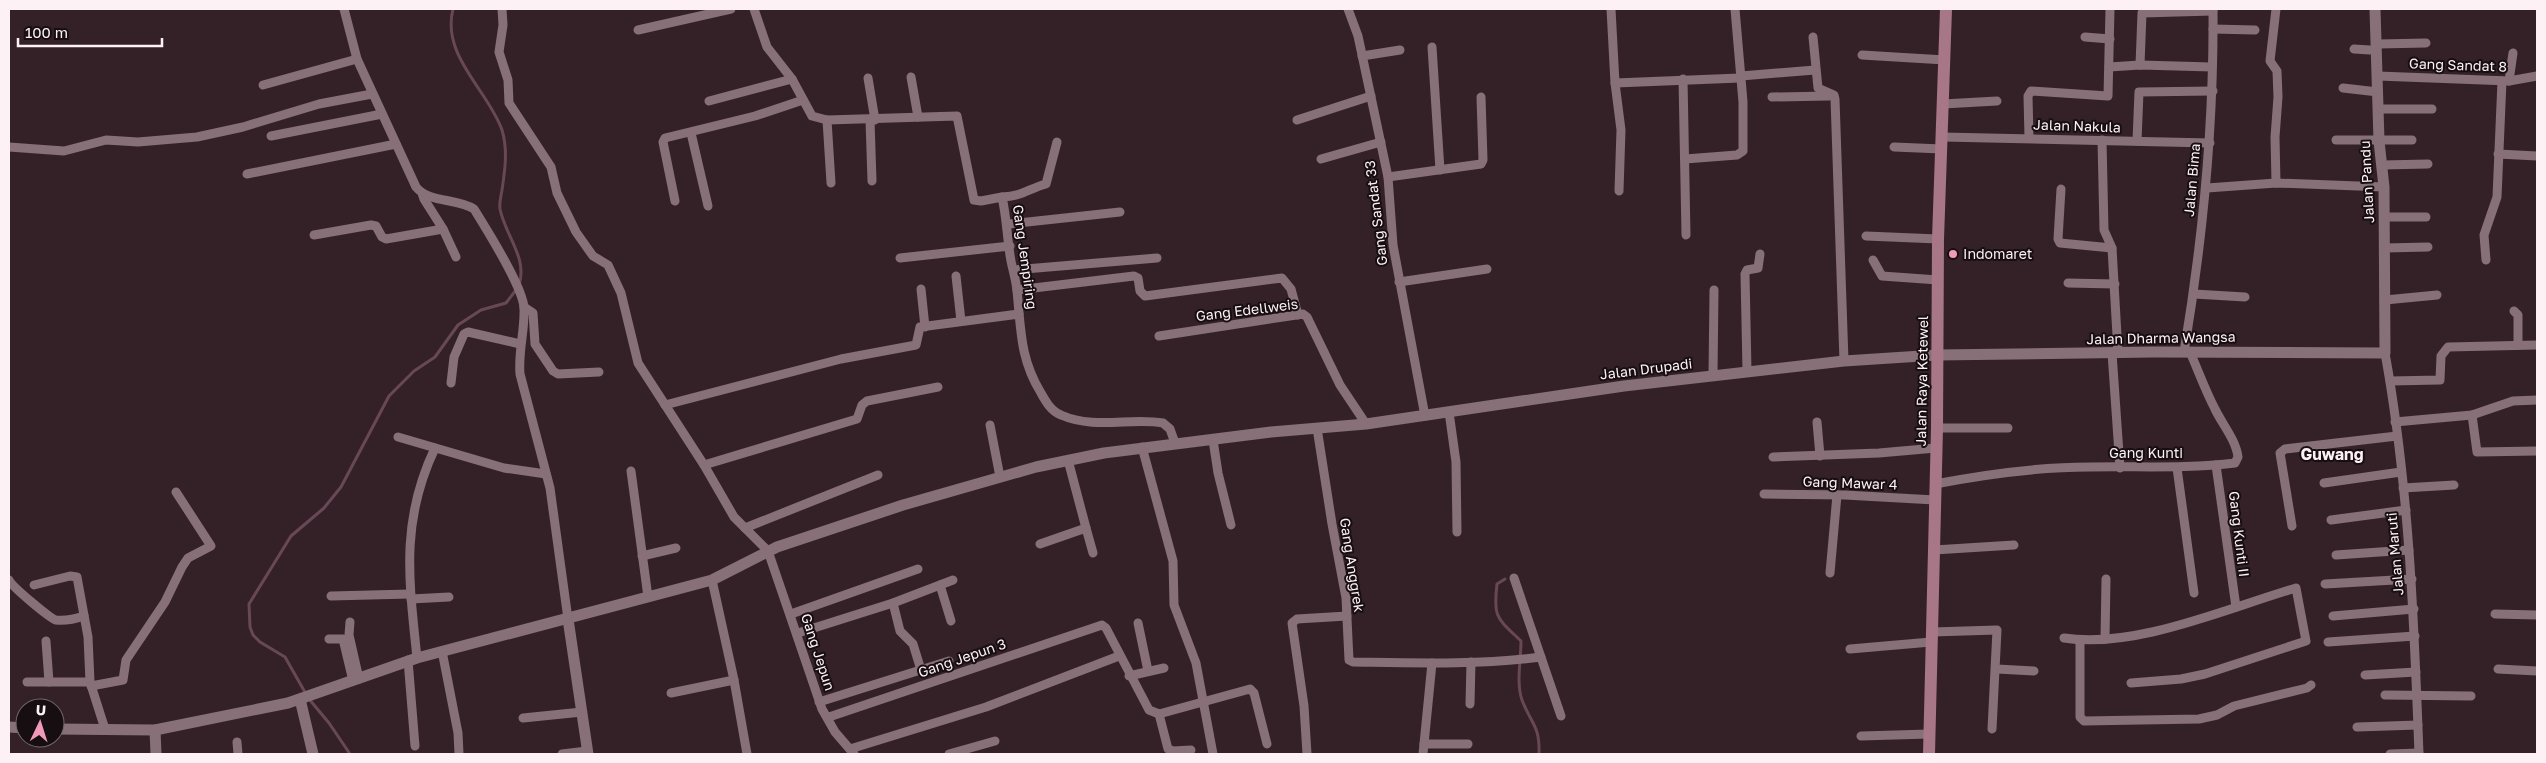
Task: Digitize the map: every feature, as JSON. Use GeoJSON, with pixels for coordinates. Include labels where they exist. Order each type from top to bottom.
{"type":"FeatureCollection","features":[{"type":"Feature","properties":{"kind":"main road","name":"Jalan Raya Ketewel"},"geometry":{"type":"LineString","coordinates":[[1929,754],[1937,428],[1938,239],[1946,9]]}},
{"type":"Feature","properties":{"kind":"street"},"geometry":{"type":"LineString","coordinates":[[344,9],[357,60],[416,187],[422,192],[465,204],[474,209],[516,283],[524,307],[520,344],[520,374],[546,474],[587,752],[562,754]]}},
{"type":"Feature","properties":{"kind":"street"},"geometry":{"type":"LineString","coordinates":[[502,9],[503,25],[499,52],[508,80],[509,103],[551,167],[557,194],[576,232],[593,256],[608,265],[621,293],[638,363],[704,465],[734,517],[768,551]]}},
{"type":"Feature","properties":{"kind":"street"},"geometry":{"type":"LineString","coordinates":[[638,30],[731,9]]}},
{"type":"Feature","properties":{"kind":"street"},"geometry":{"type":"LineString","coordinates":[[754,9],[767,47],[792,79],[812,116],[827,120],[831,183]]}},
{"type":"Feature","properties":{"kind":"street","name":"Gang Sandat 33"},"geometry":{"type":"LineString","coordinates":[[1348,9],[1362,56],[1388,177],[1392,244],[1425,416]]}},
{"type":"Feature","properties":{"kind":"street"},"geometry":{"type":"LineString","coordinates":[[1611,9],[1615,83],[1621,130],[1619,191]]}},
{"type":"Feature","properties":{"kind":"street"},"geometry":{"type":"LineString","coordinates":[[1685,159],[1742,153],[1743,102],[1735,9]]}},
{"type":"Feature","properties":{"kind":"street"},"geometry":{"type":"LineString","coordinates":[[2029,138],[2029,92],[2107,97],[2109,93],[2110,9]]}},
{"type":"Feature","properties":{"kind":"street"},"geometry":{"type":"LineString","coordinates":[[2276,9],[2270,61],[2277,71],[2276,183]]}},
{"type":"Feature","properties":{"kind":"street","name":"Jalan Pandu"},"geometry":{"type":"LineString","coordinates":[[2375,9],[2374,47],[2378,76],[2379,141],[2384,187],[2385,353]]}},
{"type":"Feature","properties":{"kind":"street"},"geometry":{"type":"LineString","coordinates":[[2140,65],[2142,13],[2213,10]]}},
{"type":"Feature","properties":{"kind":"street","name":"Jalan Bima"},"geometry":{"type":"LineString","coordinates":[[2187,352],[2207,188],[2212,91],[2213,10]]}},
{"type":"Feature","properties":{"kind":"street"},"geometry":{"type":"LineString","coordinates":[[2213,29],[2255,30]]}},
{"type":"Feature","properties":{"kind":"street"},"geometry":{"type":"LineString","coordinates":[[1813,37],[1818,88],[1834,96]]}},
{"type":"Feature","properties":{"kind":"street"},"geometry":{"type":"LineString","coordinates":[[2085,37],[2110,39]]}},
{"type":"Feature","properties":{"kind":"street"},"geometry":{"type":"LineString","coordinates":[[2354,48],[2426,43]]}},
{"type":"Feature","properties":{"kind":"street"},"geometry":{"type":"LineString","coordinates":[[1432,47],[1440,170]]}},
{"type":"Feature","properties":{"kind":"street"},"geometry":{"type":"LineString","coordinates":[[1362,56],[1400,50]]}},
{"type":"Feature","properties":{"kind":"street"},"geometry":{"type":"LineString","coordinates":[[2486,260],[2484,235],[2497,197],[2498,154],[2505,81],[2513,53]]}},
{"type":"Feature","properties":{"kind":"street"},"geometry":{"type":"LineString","coordinates":[[1862,54],[1945,60]]}},
{"type":"Feature","properties":{"kind":"street"},"geometry":{"type":"LineString","coordinates":[[263,85],[357,60]]}},
{"type":"Feature","properties":{"kind":"street"},"geometry":{"type":"LineString","coordinates":[[2109,67],[2140,65],[2212,67]]}},
{"type":"Feature","properties":{"kind":"street"},"geometry":{"type":"LineString","coordinates":[[1615,83],[1741,77],[1815,70]]}},
{"type":"Feature","properties":{"kind":"street"},"geometry":{"type":"LineString","coordinates":[[911,76],[918,117]]}},
{"type":"Feature","properties":{"kind":"street","name":"Gang Sandat 8"},"geometry":{"type":"LineString","coordinates":[[2378,76],[2505,81],[2537,76]]}},
{"type":"Feature","properties":{"kind":"street"},"geometry":{"type":"LineString","coordinates":[[868,78],[872,120],[872,181]]}},
{"type":"Feature","properties":{"kind":"street"},"geometry":{"type":"LineString","coordinates":[[709,100],[792,79]]}},
{"type":"Feature","properties":{"kind":"street"},"geometry":{"type":"LineString","coordinates":[[1683,79],[1686,235]]}},
{"type":"Feature","properties":{"kind":"street"},"geometry":{"type":"LineString","coordinates":[[2343,88],[2378,92]]}},
{"type":"Feature","properties":{"kind":"street"},"geometry":{"type":"LineString","coordinates":[[2137,141],[2139,92],[2212,91]]}},
{"type":"Feature","properties":{"kind":"street"},"geometry":{"type":"LineString","coordinates":[[9,147],[64,151],[106,140],[138,142],[198,137],[243,127],[320,104],[372,94]]}},
{"type":"Feature","properties":{"kind":"street"},"geometry":{"type":"LineString","coordinates":[[1297,120],[1371,96]]}},
{"type":"Feature","properties":{"kind":"street"},"geometry":{"type":"LineString","coordinates":[[1772,97],[1834,96]]}},
{"type":"Feature","properties":{"kind":"street"},"geometry":{"type":"LineString","coordinates":[[1834,96],[1844,361]]}},
{"type":"Feature","properties":{"kind":"street"},"geometry":{"type":"LineString","coordinates":[[1388,177],[1480,164],[1483,160],[1481,97]]}},
{"type":"Feature","properties":{"kind":"street"},"geometry":{"type":"LineString","coordinates":[[676,201],[663,140],[675,135],[691,133],[734,120],[755,116],[802,100]]}},
{"type":"Feature","properties":{"kind":"street"},"geometry":{"type":"LineString","coordinates":[[1943,104],[1997,101]]}},
{"type":"Feature","properties":{"kind":"street"},"geometry":{"type":"LineString","coordinates":[[2378,109],[2432,109]]}},
{"type":"Feature","properties":{"kind":"street"},"geometry":{"type":"LineString","coordinates":[[271,136],[382,114]]}},
{"type":"Feature","properties":{"kind":"street","name":"Gang Jempiring"},"geometry":{"type":"LineString","coordinates":[[827,120],[957,116],[974,200],[981,201],[1002,197],[1008,224],[1017,290],[1022,348],[1030,375],[1048,405],[1060,415],[1078,420],[1115,424],[1163,423],[1170,429],[1175,443]]}},
{"type":"Feature","properties":{"kind":"street"},"geometry":{"type":"LineString","coordinates":[[691,133],[708,206]]}},
{"type":"Feature","properties":{"kind":"street","name":"Jalan Nakula"},"geometry":{"type":"LineString","coordinates":[[1894,148],[2029,138],[2210,143]]}},
{"type":"Feature","properties":{"kind":"street"},"geometry":{"type":"LineString","coordinates":[[2102,140],[2104,230],[2112,248],[2115,284],[2115,353],[2120,468]]}},
{"type":"Feature","properties":{"kind":"street"},"geometry":{"type":"LineString","coordinates":[[2336,140],[2412,140]]}},
{"type":"Feature","properties":{"kind":"street"},"geometry":{"type":"LineString","coordinates":[[1002,197],[1021,196],[1035,186],[1046,184],[1057,142]]}},
{"type":"Feature","properties":{"kind":"street"},"geometry":{"type":"LineString","coordinates":[[1321,160],[1381,142]]}},
{"type":"Feature","properties":{"kind":"street"},"geometry":{"type":"LineString","coordinates":[[247,174],[396,144]]}},
{"type":"Feature","properties":{"kind":"street"},"geometry":{"type":"LineString","coordinates":[[2498,154],[2537,156]]}},
{"type":"Feature","properties":{"kind":"street"},"geometry":{"type":"LineString","coordinates":[[2382,165],[2428,164]]}},
{"type":"Feature","properties":{"kind":"street"},"geometry":{"type":"LineString","coordinates":[[2207,188],[2276,183],[2384,187]]}},
{"type":"Feature","properties":{"kind":"street"},"geometry":{"type":"LineString","coordinates":[[2061,189],[2058,239],[2060,243],[2112,248]]}},
{"type":"Feature","properties":{"kind":"street"},"geometry":{"type":"LineString","coordinates":[[422,192],[424,199],[444,229],[456,257]]}},
{"type":"Feature","properties":{"kind":"street"},"geometry":{"type":"LineString","coordinates":[[1008,224],[1120,212]]}},
{"type":"Feature","properties":{"kind":"street"},"geometry":{"type":"LineString","coordinates":[[2384,217],[2426,217]]}},
{"type":"Feature","properties":{"kind":"street"},"geometry":{"type":"LineString","coordinates":[[314,235],[371,225],[376,226],[382,237],[386,238],[444,229]]}},
{"type":"Feature","properties":{"kind":"street"},"geometry":{"type":"LineString","coordinates":[[1866,236],[1938,239]]}},
{"type":"Feature","properties":{"kind":"street"},"geometry":{"type":"LineString","coordinates":[[900,258],[1010,246]]}},
{"type":"Feature","properties":{"kind":"street"},"geometry":{"type":"LineString","coordinates":[[2385,248],[2428,248]]}},
{"type":"Feature","properties":{"kind":"street"},"geometry":{"type":"LineString","coordinates":[[1747,371],[1745,274],[1747,270],[1758,268],[1760,254]]}},
{"type":"Feature","properties":{"kind":"street"},"geometry":{"type":"LineString","coordinates":[[1014,270],[1157,258]]}},
{"type":"Feature","properties":{"kind":"street"},"geometry":{"type":"LineString","coordinates":[[1873,260],[1882,276],[1938,280]]}},
{"type":"Feature","properties":{"kind":"street"},"geometry":{"type":"LineString","coordinates":[[1399,282],[1488,269]]}},
{"type":"Feature","properties":{"kind":"street"},"geometry":{"type":"LineString","coordinates":[[956,276],[961,321]]}},
{"type":"Feature","properties":{"kind":"street"},"geometry":{"type":"LineString","coordinates":[[1017,290],[1134,276],[1138,278],[1142,294],[1145,296],[1282,278],[1291,289],[1298,315]]}},
{"type":"Feature","properties":{"kind":"street"},"geometry":{"type":"LineString","coordinates":[[2068,283],[2115,284]]}},
{"type":"Feature","properties":{"kind":"street"},"geometry":{"type":"LineString","coordinates":[[921,289],[924,327]]}},
{"type":"Feature","properties":{"kind":"street"},"geometry":{"type":"LineString","coordinates":[[1713,375],[1714,290]]}},
{"type":"Feature","properties":{"kind":"street"},"geometry":{"type":"LineString","coordinates":[[2194,294],[2245,297]]}},
{"type":"Feature","properties":{"kind":"street"},"geometry":{"type":"LineString","coordinates":[[2385,300],[2437,295]]}},
{"type":"Feature","properties":{"kind":"street"},"geometry":{"type":"LineString","coordinates":[[524,307],[534,313],[535,342],[553,371],[558,374],[599,372]]}},
{"type":"Feature","properties":{"kind":"street"},"geometry":{"type":"LineString","coordinates":[[2514,312],[2518,315],[2518,346]]}},
{"type":"Feature","properties":{"kind":"street"},"geometry":{"type":"LineString","coordinates":[[665,404],[841,360],[916,345],[919,329],[924,327],[1019,314]]}},
{"type":"Feature","properties":{"kind":"street","name":"Gang Edellweis"},"geometry":{"type":"LineString","coordinates":[[1159,336],[1298,315],[1307,317],[1340,385],[1363,424]]}},
{"type":"Feature","properties":{"kind":"street"},"geometry":{"type":"LineString","coordinates":[[451,383],[454,357],[464,334],[468,332],[520,344]]}},
{"type":"Feature","properties":{"kind":"street"},"geometry":{"type":"LineString","coordinates":[[2390,381],[2440,380],[2441,356],[2448,347],[2537,345]]}},
{"type":"Feature","properties":{"kind":"street","name":"Jalan Dharma Wangsa"},"geometry":{"type":"LineString","coordinates":[[1937,356],[2187,352],[2385,353]]}},
{"type":"Feature","properties":{"kind":"street","name":"Gang Kunti"},"geometry":{"type":"LineString","coordinates":[[1935,484],[2011,471],[2090,467],[2177,468],[2216,465],[2237,461],[2237,452],[2187,352]]}},
{"type":"Feature","properties":{"kind":"street","name":"Jalan Maruti"},"geometry":{"type":"LineString","coordinates":[[2385,353],[2406,510],[2412,579],[2419,754]]}},
{"type":"Feature","properties":{"kind":"street","name":"Jalan Drupadi"},"geometry":{"type":"LineString","coordinates":[[65,729],[155,730],[288,704],[413,659],[712,580],[731,572],[768,551],[852,521],[1000,477],[1068,460],[1142,447],[1363,424],[1713,375],[1844,361],[1937,356]]}},
{"type":"Feature","properties":{"kind":"street"},"geometry":{"type":"LineString","coordinates":[[704,465],[857,419],[862,405],[867,401],[938,387]]}},
{"type":"Feature","properties":{"kind":"street"},"geometry":{"type":"LineString","coordinates":[[2395,422],[2472,415],[2513,401],[2537,400]]}},
{"type":"Feature","properties":{"kind":"street"},"geometry":{"type":"LineString","coordinates":[[1449,412],[1456,462],[1457,532]]}},
{"type":"Feature","properties":{"kind":"street"},"geometry":{"type":"LineString","coordinates":[[2472,415],[2477,452],[2537,451]]}},
{"type":"Feature","properties":{"kind":"street"},"geometry":{"type":"LineString","coordinates":[[1817,422],[1820,456]]}},
{"type":"Feature","properties":{"kind":"street"},"geometry":{"type":"LineString","coordinates":[[990,424],[1000,477]]}},
{"type":"Feature","properties":{"kind":"street","name":"Gang Anggrek"},"geometry":{"type":"LineString","coordinates":[[1317,428],[1346,598],[1348,658],[1352,662],[1432,663],[1515,660],[1541,657]]}},
{"type":"Feature","properties":{"kind":"street"},"geometry":{"type":"LineString","coordinates":[[1937,428],[2008,428]]}},
{"type":"Feature","properties":{"kind":"street"},"geometry":{"type":"LineString","coordinates":[[2292,526],[2280,453],[2284,449],[2397,436]]}},
{"type":"Feature","properties":{"kind":"street"},"geometry":{"type":"LineString","coordinates":[[398,437],[504,468],[546,474]]}},
{"type":"Feature","properties":{"kind":"street"},"geometry":{"type":"LineString","coordinates":[[1213,440],[1218,472],[1232,525]]}},
{"type":"Feature","properties":{"kind":"street"},"geometry":{"type":"LineString","coordinates":[[1142,447],[1173,561],[1174,605],[1196,663],[1213,754]]}},
{"type":"Feature","properties":{"kind":"street"},"geometry":{"type":"LineString","coordinates":[[415,746],[408,549],[411,520],[418,490],[435,448]]}},
{"type":"Feature","properties":{"kind":"street"},"geometry":{"type":"LineString","coordinates":[[1774,457],[1820,456],[1936,448]]}},
{"type":"Feature","properties":{"kind":"street"},"geometry":{"type":"LineString","coordinates":[[1068,460],[1093,553]]}},
{"type":"Feature","properties":{"kind":"street","name":"Gang Kunti II"},"geometry":{"type":"LineString","coordinates":[[2216,465],[2236,607]]}},
{"type":"Feature","properties":{"kind":"street"},"geometry":{"type":"LineString","coordinates":[[2177,468],[2194,593]]}},
{"type":"Feature","properties":{"kind":"street"},"geometry":{"type":"LineString","coordinates":[[631,471],[648,597]]}},
{"type":"Feature","properties":{"kind":"street"},"geometry":{"type":"LineString","coordinates":[[2324,483],[2401,472]]}},
{"type":"Feature","properties":{"kind":"street"},"geometry":{"type":"LineString","coordinates":[[745,528],[878,475]]}},
{"type":"Feature","properties":{"kind":"street"},"geometry":{"type":"LineString","coordinates":[[2403,488],[2454,484]]}},
{"type":"Feature","properties":{"kind":"street"},"geometry":{"type":"LineString","coordinates":[[28,682],[90,684],[123,680],[126,660],[165,602],[182,567],[188,558],[207,550],[211,544],[176,492]]}},
{"type":"Feature","properties":{"kind":"street","name":"Gang Mawar 4"},"geometry":{"type":"LineString","coordinates":[[1764,494],[1837,495],[1935,500]]}},
{"type":"Feature","properties":{"kind":"street"},"geometry":{"type":"LineString","coordinates":[[1830,573],[1837,495]]}},
{"type":"Feature","properties":{"kind":"street"},"geometry":{"type":"LineString","coordinates":[[2331,520],[2406,510]]}},
{"type":"Feature","properties":{"kind":"street"},"geometry":{"type":"LineString","coordinates":[[1040,544],[1086,528]]}},
{"type":"Feature","properties":{"kind":"street"},"geometry":{"type":"LineString","coordinates":[[1934,550],[2014,545]]}},
{"type":"Feature","properties":{"kind":"street"},"geometry":{"type":"LineString","coordinates":[[642,556],[676,548]]}},
{"type":"Feature","properties":{"kind":"street"},"geometry":{"type":"LineString","coordinates":[[2336,555],[2409,550]]}},
{"type":"Feature","properties":{"kind":"street","name":"Gang Jepun"},"geometry":{"type":"LineString","coordinates":[[768,551],[798,633],[819,702],[835,732],[852,752]]}},
{"type":"Feature","properties":{"kind":"street"},"geometry":{"type":"LineString","coordinates":[[791,614],[918,569]]}},
{"type":"Feature","properties":{"kind":"street"},"geometry":{"type":"LineString","coordinates":[[34,585],[70,576],[77,577],[88,637],[90,684],[105,729]]}},
{"type":"Feature","properties":{"kind":"street"},"geometry":{"type":"LineString","coordinates":[[1514,578],[1561,716]]}},
{"type":"Feature","properties":{"kind":"street"},"geometry":{"type":"LineString","coordinates":[[2105,639],[2106,579]]}},
{"type":"Feature","properties":{"kind":"street"},"geometry":{"type":"LineString","coordinates":[[2326,584],[2412,579]]}},
{"type":"Feature","properties":{"kind":"street"},"geometry":{"type":"LineString","coordinates":[[9,580],[22,596],[32,600],[49,618],[64,620],[84,616]]}},
{"type":"Feature","properties":{"kind":"street"},"geometry":{"type":"LineString","coordinates":[[712,580],[734,680],[747,754]]}},
{"type":"Feature","properties":{"kind":"street"},"geometry":{"type":"LineString","coordinates":[[798,633],[893,603],[953,580]]}},
{"type":"Feature","properties":{"kind":"street"},"geometry":{"type":"LineString","coordinates":[[940,585],[951,621]]}},
{"type":"Feature","properties":{"kind":"street"},"geometry":{"type":"LineString","coordinates":[[2064,638],[2080,641],[2105,639],[2193,623],[2296,588],[2306,641],[2205,674],[2181,679],[2131,682]]}},
{"type":"Feature","properties":{"kind":"street"},"geometry":{"type":"LineString","coordinates":[[331,596],[449,597]]}},
{"type":"Feature","properties":{"kind":"street"},"geometry":{"type":"LineString","coordinates":[[893,603],[900,631],[913,644],[921,670]]}},
{"type":"Feature","properties":{"kind":"street"},"geometry":{"type":"LineString","coordinates":[[2333,616],[2414,609]]}},
{"type":"Feature","properties":{"kind":"street"},"geometry":{"type":"LineString","coordinates":[[2494,614],[2537,615]]}},
{"type":"Feature","properties":{"kind":"street"},"geometry":{"type":"LineString","coordinates":[[1307,754],[1304,706],[1292,623],[1297,619],[1347,616]]}},
{"type":"Feature","properties":{"kind":"street"},"geometry":{"type":"LineString","coordinates":[[350,622],[349,635],[356,680]]}},
{"type":"Feature","properties":{"kind":"street"},"geometry":{"type":"LineString","coordinates":[[1138,623],[1148,671]]}},
{"type":"Feature","properties":{"kind":"street","name":"Gang Jepun 3"},"geometry":{"type":"LineString","coordinates":[[828,718],[1104,626],[1119,656]]}},
{"type":"Feature","properties":{"kind":"street"},"geometry":{"type":"LineString","coordinates":[[1850,649],[1996,629],[1998,632],[1997,669],[1992,729]]}},
{"type":"Feature","properties":{"kind":"street"},"geometry":{"type":"LineString","coordinates":[[2328,642],[2414,636]]}},
{"type":"Feature","properties":{"kind":"street"},"geometry":{"type":"LineString","coordinates":[[329,639],[343,639],[356,680]]}},
{"type":"Feature","properties":{"kind":"street"},"geometry":{"type":"LineString","coordinates":[[46,641],[48,682]]}},
{"type":"Feature","properties":{"kind":"street"},"geometry":{"type":"LineString","coordinates":[[2080,641],[2080,717],[2084,721],[2164,722],[2211,717],[2234,706],[2307,688],[2311,685]]}},
{"type":"Feature","properties":{"kind":"street"},"geometry":{"type":"LineString","coordinates":[[442,651],[459,754]]}},
{"type":"Feature","properties":{"kind":"street"},"geometry":{"type":"LineString","coordinates":[[852,752],[986,707],[1119,656],[1149,710],[1159,714],[1202,700],[1252,689],[1268,744]]}},
{"type":"Feature","properties":{"kind":"street"},"geometry":{"type":"LineString","coordinates":[[819,702],[949,661]]}},
{"type":"Feature","properties":{"kind":"street"},"geometry":{"type":"LineString","coordinates":[[1470,704],[1471,662]]}},
{"type":"Feature","properties":{"kind":"street"},"geometry":{"type":"LineString","coordinates":[[1423,754],[1432,663]]}},
{"type":"Feature","properties":{"kind":"street"},"geometry":{"type":"LineString","coordinates":[[1129,676],[1164,668]]}},
{"type":"Feature","properties":{"kind":"street"},"geometry":{"type":"LineString","coordinates":[[1997,669],[2034,671]]}},
{"type":"Feature","properties":{"kind":"street"},"geometry":{"type":"LineString","coordinates":[[2498,669],[2537,672]]}},
{"type":"Feature","properties":{"kind":"street"},"geometry":{"type":"LineString","coordinates":[[2365,675],[2416,672]]}},
{"type":"Feature","properties":{"kind":"street"},"geometry":{"type":"LineString","coordinates":[[671,693],[734,680]]}},
{"type":"Feature","properties":{"kind":"street"},"geometry":{"type":"LineString","coordinates":[[2385,695],[2471,696]]}},
{"type":"Feature","properties":{"kind":"street"},"geometry":{"type":"LineString","coordinates":[[302,698],[313,754]]}},
{"type":"Feature","properties":{"kind":"street"},"geometry":{"type":"LineString","coordinates":[[288,704],[306,723]]}},
{"type":"Feature","properties":{"kind":"street"},"geometry":{"type":"LineString","coordinates":[[523,718],[582,712]]}},
{"type":"Feature","properties":{"kind":"street"},"geometry":{"type":"LineString","coordinates":[[1159,714],[1168,749],[1173,751],[1191,750]]}},
{"type":"Feature","properties":{"kind":"street"},"geometry":{"type":"LineString","coordinates":[[2356,727],[2418,726]]}},
{"type":"Feature","properties":{"kind":"street"},"geometry":{"type":"LineString","coordinates":[[155,730],[156,754]]}},
{"type":"Feature","properties":{"kind":"street"},"geometry":{"type":"LineString","coordinates":[[1861,736],[1929,734]]}},
{"type":"Feature","properties":{"kind":"street"},"geometry":{"type":"LineString","coordinates":[[949,754],[995,741]]}},
{"type":"Feature","properties":{"kind":"street"},"geometry":{"type":"LineString","coordinates":[[236,742],[238,754]]}},
{"type":"Feature","properties":{"kind":"street"},"geometry":{"type":"LineString","coordinates":[[1424,744],[1468,744]]}},
{"type":"Feature","properties":{"kind":"street"},"geometry":{"type":"LineString","coordinates":[[2390,754],[2419,754]]}},
{"type":"Feature","properties":{"kind":"waterway"},"geometry":{"type":"LineString","coordinates":[[453,9],[451,26],[454,42],[468,72],[495,115],[504,138],[505,160],[500,207],[521,265],[519,285]]}},
{"type":"Feature","properties":{"kind":"waterway"},"geometry":{"type":"LineString","coordinates":[[306,694],[285,657],[260,642],[253,635],[250,627],[249,604],[291,536],[324,508],[341,487],[389,396],[414,371],[435,357],[458,325],[481,310],[506,303],[516,290]]}},
{"type":"Feature","properties":{"kind":"waterway"},"geometry":{"type":"LineString","coordinates":[[1505,579],[1497,584],[1496,604],[1498,617],[1521,641],[1520,693],[1536,730],[1539,754]]}},
{"type":"Feature","properties":{"kind":"waterway"},"geometry":{"type":"LineString","coordinates":[[309,699],[329,723],[350,754]]}},
{"type":"Feature","properties":{"kind":"place","name":"Indomaret"},"geometry":{"type":"Point","coordinates":[1953,254]}},
{"type":"Feature","properties":{"kind":"district","name":"Guwang"},"geometry":{"type":"Point","coordinates":[2332,454]}}]}
